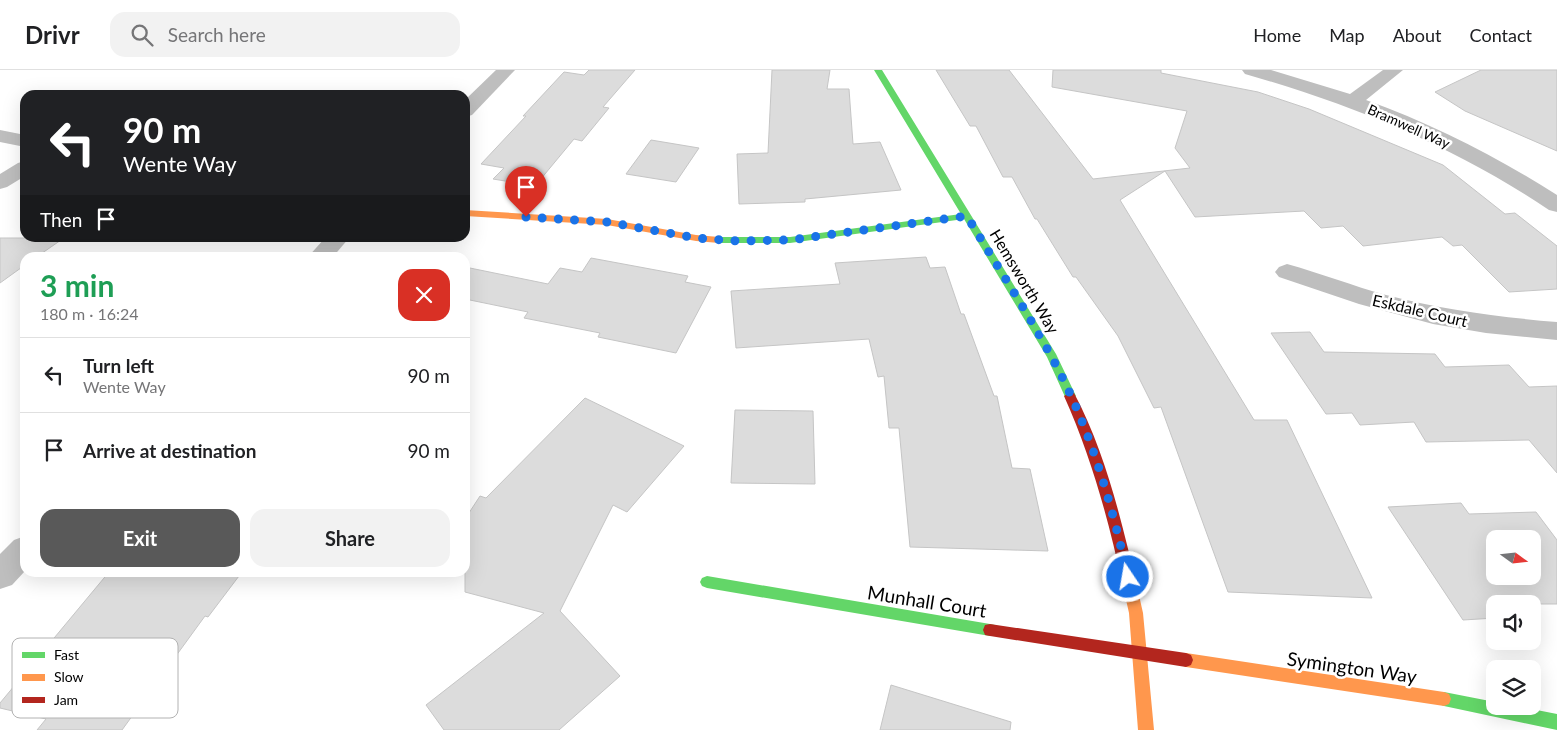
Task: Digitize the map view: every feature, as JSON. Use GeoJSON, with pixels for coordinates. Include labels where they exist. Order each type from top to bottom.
{"type":"FeatureCollection","features":[{"type":"Feature","properties":{"kind":"street"},"geometry":{"type":"LineString","coordinates":[[470,106],[506,70]]}},
{"type":"Feature","properties":{"kind":"street","name":"Hemsworth Way"},"geometry":{"type":"LineString","coordinates":[[878,70],[1052,357],[1087,433],[1116,524],[1136,613],[1146,730]]}},
{"type":"Feature","properties":{"kind":"street","name":"Bramwell Way"},"geometry":{"type":"LineString","coordinates":[[1251,70],[1352,102],[1454,146],[1500,170],[1557,205]]}},
{"type":"Feature","properties":{"kind":"street"},"geometry":{"type":"LineString","coordinates":[[1352,102],[1394,70]]}},
{"type":"Feature","properties":{"kind":"street"},"geometry":{"type":"LineString","coordinates":[[0,136],[20,140]]}},
{"type":"Feature","properties":{"kind":"street"},"geometry":{"type":"LineString","coordinates":[[0,183],[20,170]]}},
{"type":"Feature","properties":{"kind":"street"},"geometry":{"type":"LineString","coordinates":[[470,213],[607,222],[696,238],[738,241],[790,240],[967,216]]}},
{"type":"Feature","properties":{"kind":"street"},"geometry":{"type":"LineString","coordinates":[[324,252],[334,242]]}},
{"type":"Feature","properties":{"kind":"street","name":"Eskdale Court"},"geometry":{"type":"LineString","coordinates":[[1287,272],[1354,295],[1418,312],[1483,324],[1557,331]]}},
{"type":"Feature","properties":{"kind":"street"},"geometry":{"type":"LineString","coordinates":[[0,574],[20,555]]}},
{"type":"Feature","properties":{"kind":"street","name":"Munhall Court"},"geometry":{"type":"LineString","coordinates":[[707,582],[1141,654]]}},
{"type":"Feature","properties":{"kind":"street","name":"Symington Way"},"geometry":{"type":"LineString","coordinates":[[1141,654],[1416,694],[1504,709],[1557,722]]}},
{"type":"Feature","properties":{"kind":"building"},"geometry":{"type":"Polygon","coordinates":[[[589,70],[635,70],[603,107],[609,108],[582,141],[574,139],[535,186],[493,179],[504,168],[481,164],[526,116],[523,116],[564,72],[584,75],[589,70]]]}},
{"type":"Feature","properties":{"kind":"building"},"geometry":{"type":"Polygon","coordinates":[[[772,70],[830,70],[827,89],[849,89],[853,144],[880,142],[901,190],[805,199],[805,202],[739,204],[737,154],[768,153],[772,70]]]}},
{"type":"Feature","properties":{"kind":"building"},"geometry":{"type":"Polygon","coordinates":[[[936,70],[1009,70],[1093,179],[1190,168],[1175,148],[1187,111],[1052,87],[1053,70],[1161,70],[1161,73],[1258,92],[1309,109],[1443,165],[1505,214],[1515,213],[1557,246],[1557,289],[1509,292],[1462,245],[1453,246],[1442,237],[1363,246],[1343,226],[1321,228],[1304,211],[1195,217],[1165,171],[1120,200],[1254,420],[1287,420],[1372,598],[1228,592],[1161,407],[1154,408],[1118,336],[1076,277],[1073,277],[1037,219],[1035,219],[1012,177],[1003,177],[976,126],[970,126],[936,70]]]}},
{"type":"Feature","properties":{"kind":"building"},"geometry":{"type":"Polygon","coordinates":[[[1481,70],[1557,70],[1557,151],[1465,111],[1435,92],[1481,70]]]}},
{"type":"Feature","properties":{"kind":"building"},"geometry":{"type":"Polygon","coordinates":[[[651,140],[699,148],[676,182],[626,174],[651,140]]]}},
{"type":"Feature","properties":{"kind":"building"},"geometry":{"type":"Polygon","coordinates":[[[0,238],[20,238],[20,242],[58,242],[44,252],[20,252],[20,269],[0,283],[0,238]]]}},
{"type":"Feature","properties":{"kind":"building"},"geometry":{"type":"Polygon","coordinates":[[[926,257],[930,268],[945,267],[961,314],[964,314],[994,396],[997,396],[1012,468],[1030,469],[1048,551],[910,547],[899,428],[889,428],[884,376],[878,377],[869,339],[736,348],[731,291],[840,284],[835,263],[926,257]]]}},
{"type":"Feature","properties":{"kind":"building"},"geometry":{"type":"Polygon","coordinates":[[[591,258],[688,276],[685,282],[711,287],[676,353],[598,337],[600,333],[524,318],[528,312],[470,300],[470,268],[548,284],[560,268],[582,272],[591,258]]]}},
{"type":"Feature","properties":{"kind":"building"},"geometry":{"type":"Polygon","coordinates":[[[1310,332],[1324,352],[1435,354],[1445,367],[1509,365],[1529,387],[1557,386],[1557,473],[1529,440],[1426,442],[1414,422],[1360,425],[1352,413],[1326,414],[1271,333],[1310,332]]]}},
{"type":"Feature","properties":{"kind":"building"},"geometry":{"type":"Polygon","coordinates":[[[585,398],[684,446],[627,512],[613,505],[560,611],[620,676],[559,730],[444,730],[426,705],[544,613],[465,592],[465,577],[470,577],[470,511],[480,496],[486,498],[585,398]]]}},
{"type":"Feature","properties":{"kind":"building"},"geometry":{"type":"Polygon","coordinates":[[[735,410],[813,411],[815,484],[731,483],[735,410]]]}},
{"type":"Feature","properties":{"kind":"building"},"geometry":{"type":"Polygon","coordinates":[[[1461,503],[1469,514],[1536,512],[1557,540],[1557,604],[1541,604],[1541,595],[1486,595],[1486,619],[1463,620],[1388,507],[1461,503]]]}},
{"type":"Feature","properties":{"kind":"building"},"geometry":{"type":"Polygon","coordinates":[[[105,577],[238,577],[208,617],[205,616],[178,653],[178,638],[54,638],[105,577]]]}},
{"type":"Feature","properties":{"kind":"building"},"geometry":{"type":"Polygon","coordinates":[[[891,685],[1011,722],[1010,730],[880,730],[891,685]]]}},
{"type":"Feature","properties":{"kind":"building"},"geometry":{"type":"Polygon","coordinates":[[[12,689],[12,711],[0,708],[0,703],[12,689]]]}},
{"type":"Feature","properties":{"kind":"building"},"geometry":{"type":"Polygon","coordinates":[[[42,718],[131,718],[122,730],[37,730],[46,719],[42,718]]]}},
{"type":"Feature","properties":{"kind":"traffic: fast"},"geometry":{"type":"LineString","coordinates":[[878,70],[1052,357],[1070,396]]}},
{"type":"Feature","properties":{"kind":"traffic: fast"},"geometry":{"type":"LineString","coordinates":[[719,240],[790,240],[967,216]]}},
{"type":"Feature","properties":{"kind":"traffic: fast"},"geometry":{"type":"LineString","coordinates":[[707,582],[990,630]]}},
{"type":"Feature","properties":{"kind":"traffic: fast"},"geometry":{"type":"LineString","coordinates":[[1444,699],[1557,722]]}},
{"type":"Feature","properties":{"kind":"traffic: slow"},"geometry":{"type":"LineString","coordinates":[[470,213],[607,222],[696,238],[719,240]]}},
{"type":"Feature","properties":{"kind":"traffic: slow"},"geometry":{"type":"LineString","coordinates":[[1129,582],[1136,613],[1146,730]]}},
{"type":"Feature","properties":{"kind":"traffic: slow"},"geometry":{"type":"LineString","coordinates":[[1186,660],[1444,699]]}},
{"type":"Feature","properties":{"kind":"traffic: jam"},"geometry":{"type":"LineString","coordinates":[[1070,396],[1089,441],[1105,487],[1129,582]]}},
{"type":"Feature","properties":{"kind":"traffic: jam"},"geometry":{"type":"LineString","coordinates":[[990,630],[1186,660]]}},
{"type":"Feature","properties":{"kind":"route"},"geometry":{"type":"LineString","coordinates":[[526,217],[563,217],[607,222],[696,238],[738,241],[790,240],[967,216],[1052,357],[1087,433],[1116,524],[1128,577]]}}]}
